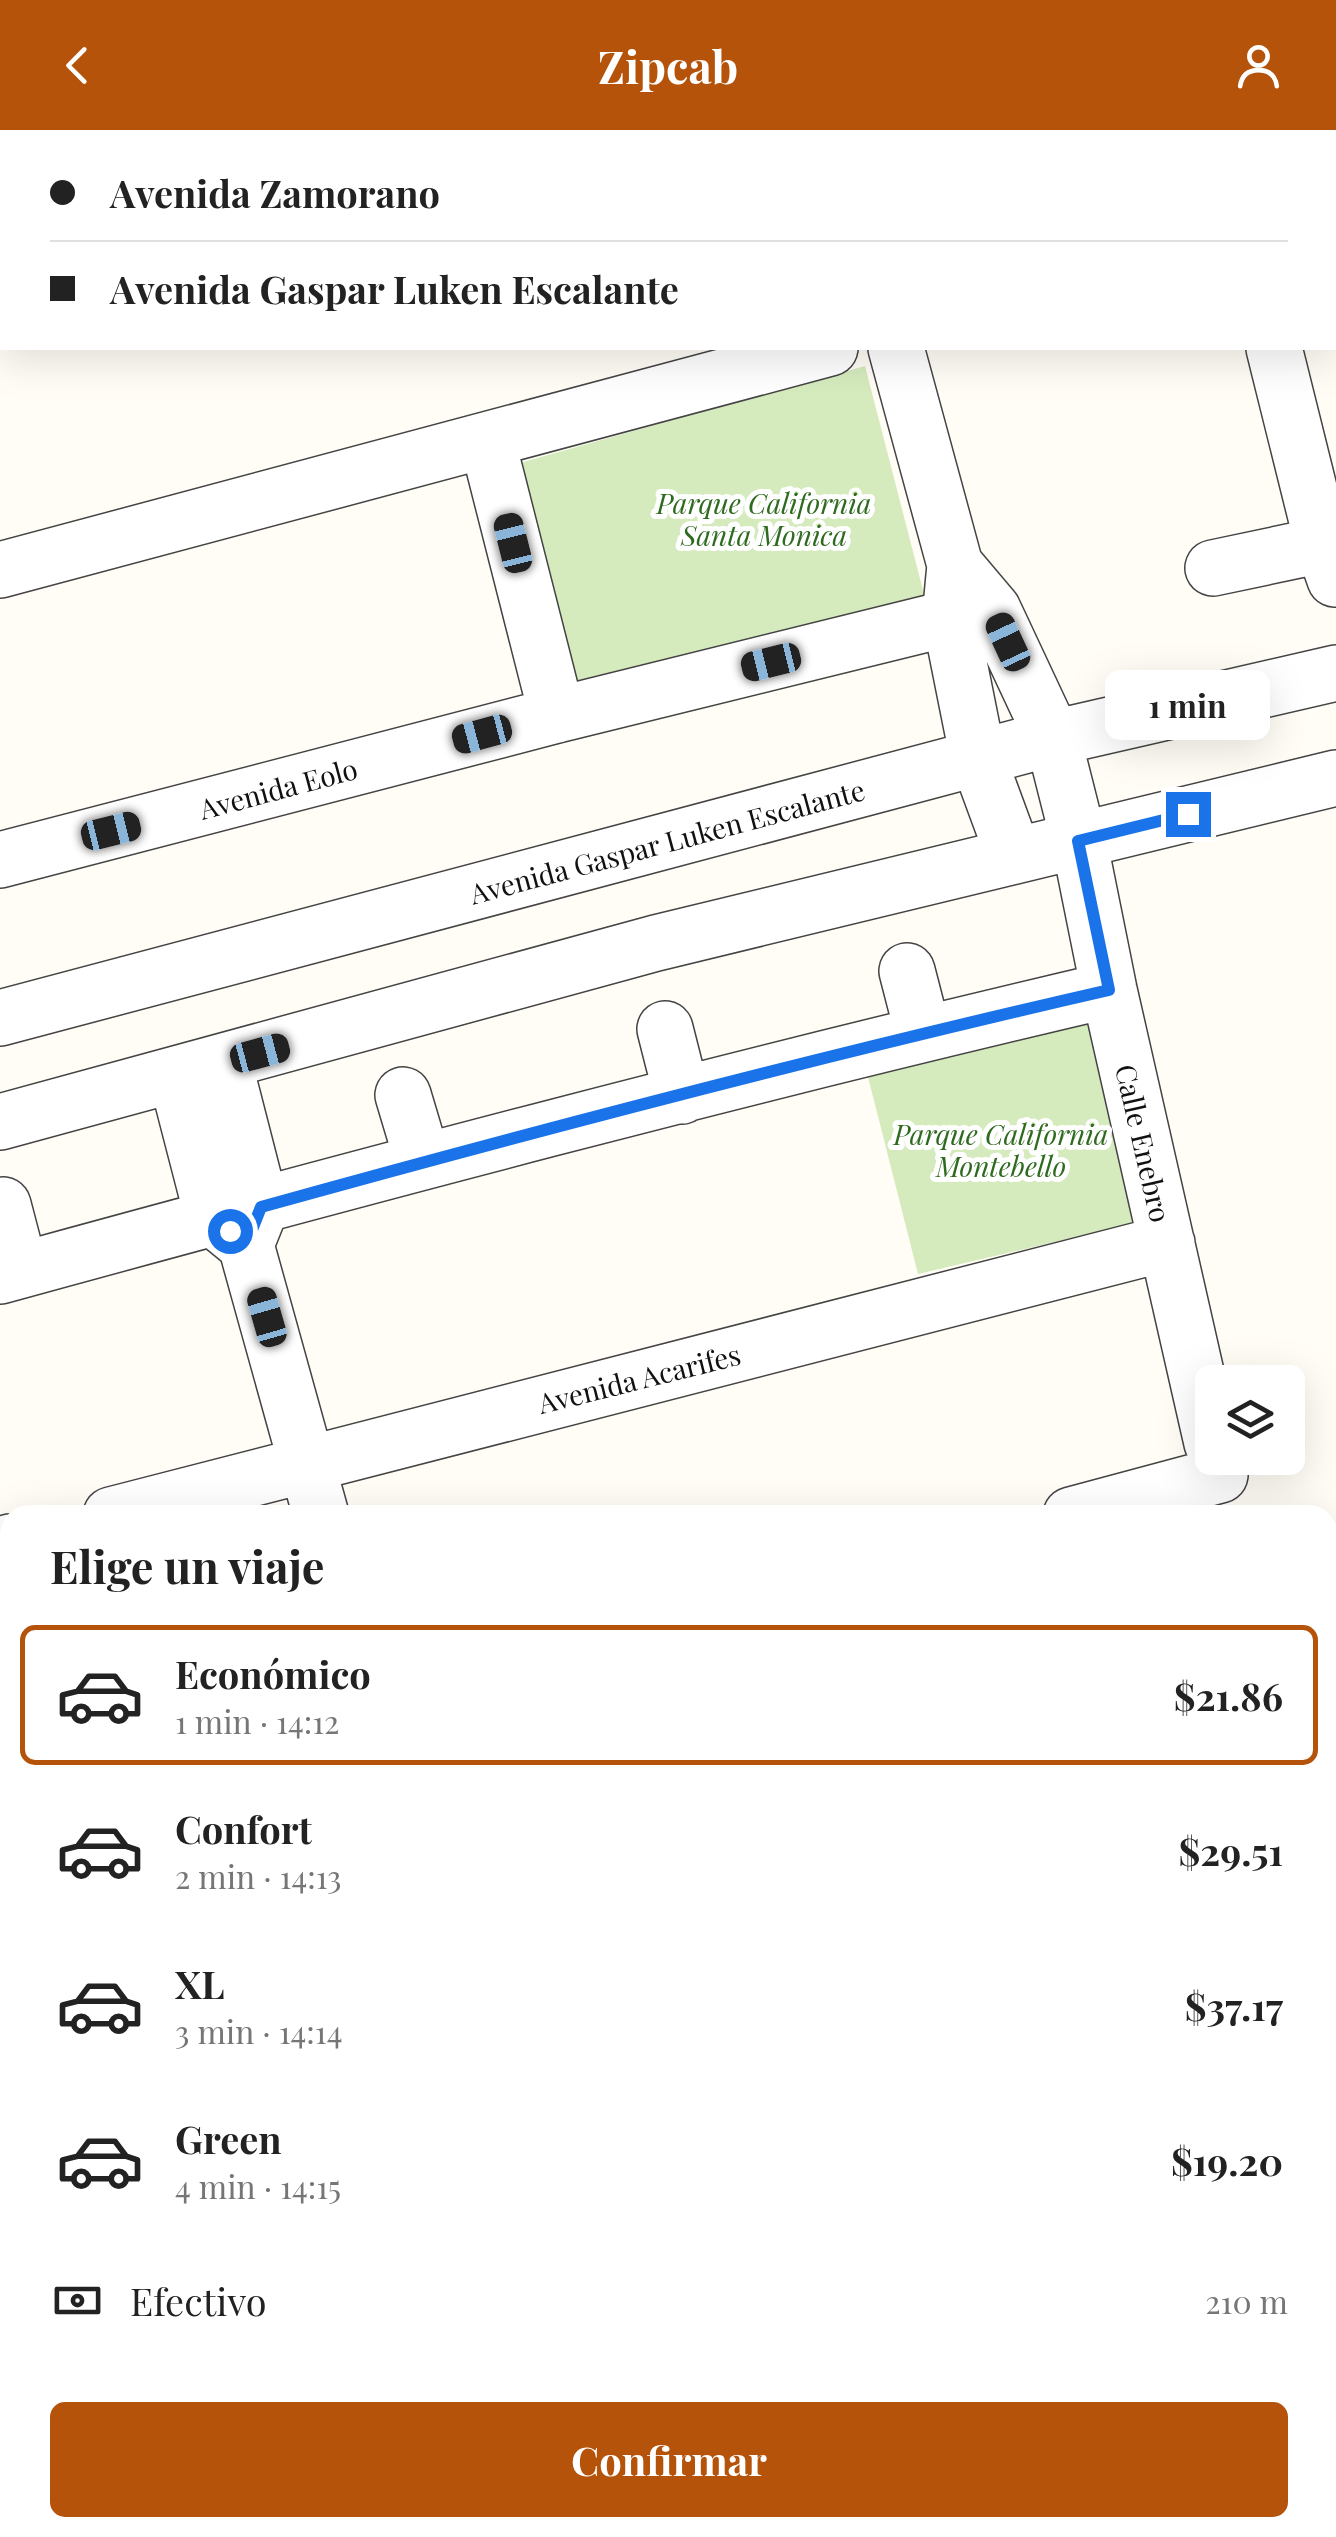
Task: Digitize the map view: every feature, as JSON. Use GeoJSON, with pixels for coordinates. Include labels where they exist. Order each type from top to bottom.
{"type":"FeatureCollection","features":[{"type":"Feature","properties":{"kind":"street"},"geometry":{"type":"LineString","coordinates":[[0,570],[823,350]]}},
{"type":"Feature","properties":{"kind":"street"},"geometry":{"type":"LineString","coordinates":[[897,350],[966,598],[978,758],[1014,856]]}},
{"type":"Feature","properties":{"kind":"street"},"geometry":{"type":"LineString","coordinates":[[1213,568],[1332,555],[1275,350]]}},
{"type":"Feature","properties":{"kind":"street"},"geometry":{"type":"LineString","coordinates":[[487,440],[557,715]]}},
{"type":"Feature","properties":{"kind":"street","name":"Avenida Eolo"},"geometry":{"type":"LineString","coordinates":[[0,860],[557,715],[966,598]]}},
{"type":"Feature","properties":{"kind":"street","name":"Calle Enebro"},"geometry":{"type":"LineString","coordinates":[[966,598],[1052,738],[1195,1367]]}},
{"type":"Feature","properties":{"kind":"street","name":"Avenida Gaspar Luken Escalante"},"geometry":{"type":"LineString","coordinates":[[0,1018],[1052,738],[1336,673]]}},
{"type":"Feature","properties":{"kind":"street"},"geometry":{"type":"LineString","coordinates":[[0,1122],[656,943],[1335,780]]}},
{"type":"Feature","properties":{"kind":"street"},"geometry":{"type":"LineString","coordinates":[[908,970],[923,1033]]}},
{"type":"Feature","properties":{"kind":"street"},"geometry":{"type":"LineString","coordinates":[[2,1205],[10,1273],[240,1223],[424,1162],[923,1033],[1109,990]]}},
{"type":"Feature","properties":{"kind":"street"},"geometry":{"type":"LineString","coordinates":[[666,1029],[682,1096]]}},
{"type":"Feature","properties":{"kind":"street"},"geometry":{"type":"LineString","coordinates":[[200,1069],[319,1505]]}},
{"type":"Feature","properties":{"kind":"street"},"geometry":{"type":"LineString","coordinates":[[404,1095],[424,1162]]}},
{"type":"Feature","properties":{"kind":"street","name":"Avenida Acarifes"},"geometry":{"type":"LineString","coordinates":[[149,1505],[1167,1243]]}},
{"type":"Feature","properties":{"kind":"street"},"geometry":{"type":"LineString","coordinates":[[1106,1505],[1212,1475]]}},
{"type":"Feature","properties":{"kind":"green space","name":"Parque California Santa Monica"},"geometry":{"type":"Polygon","coordinates":[[[865,366],[925,598],[574,693],[509,466],[865,366]]]}},
{"type":"Feature","properties":{"kind":"green space","name":"Parque California Montebello"},"geometry":{"type":"Polygon","coordinates":[[[1090,1023],[1136,1223],[918,1274],[867,1073],[1090,1023]]]}},
{"type":"Feature","properties":{"kind":"route"},"geometry":{"type":"LineString","coordinates":[[230,1231],[246,1245],[261,1207],[923,1033],[1109,990],[1078,841],[1188,814]]}}]}
